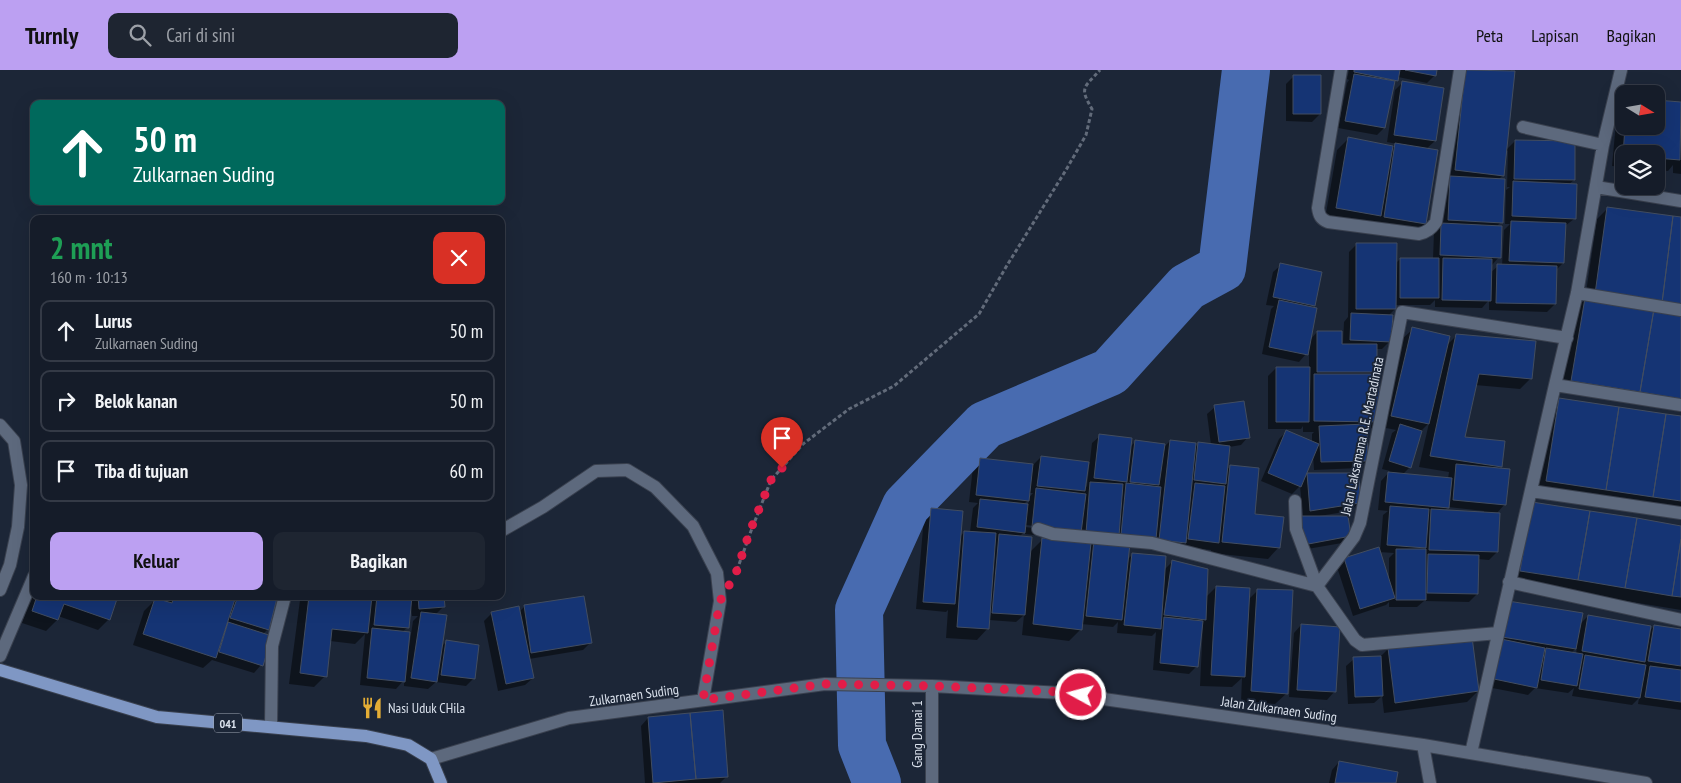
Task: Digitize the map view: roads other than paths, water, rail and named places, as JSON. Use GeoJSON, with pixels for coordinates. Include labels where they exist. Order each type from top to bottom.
{"type":"FeatureCollection","features":[{"type":"Feature","properties":{"kind":"main road","name":"041"},"geometry":{"type":"LineString","coordinates":[[0,670],[157,717],[366,736],[408,745],[431,759]]}},
{"type":"Feature","properties":{"kind":"main road"},"geometry":{"type":"LineString","coordinates":[[431,759],[441,783]]}},
{"type":"Feature","properties":{"kind":"street"},"geometry":{"type":"LineString","coordinates":[[1341,70],[1318,208],[1319,214],[1322,219],[1328,222],[1419,234],[1432,228],[1436,222],[1460,70]]}},
{"type":"Feature","properties":{"kind":"street"},"geometry":{"type":"LineString","coordinates":[[1471,753],[1577,293],[1603,145],[1621,70]]}},
{"type":"Feature","properties":{"kind":"street"},"geometry":{"type":"LineString","coordinates":[[1522,127],[1603,145]]}},
{"type":"Feature","properties":{"kind":"street"},"geometry":{"type":"LineString","coordinates":[[1596,187],[1681,201]]}},
{"type":"Feature","properties":{"kind":"street"},"geometry":{"type":"LineString","coordinates":[[1577,293],[1681,310]]}},
{"type":"Feature","properties":{"kind":"street","name":"Jalan Laksamana R.E. Martadinata"},"geometry":{"type":"LineString","coordinates":[[1317,586],[1354,537],[1360,523],[1402,312],[1567,338]]}},
{"type":"Feature","properties":{"kind":"street"},"geometry":{"type":"LineString","coordinates":[[1555,385],[1681,405]]}},
{"type":"Feature","properties":{"kind":"street"},"geometry":{"type":"LineString","coordinates":[[0,425],[14,441],[21,484],[18,527],[10,565],[0,590]]}},
{"type":"Feature","properties":{"kind":"street"},"geometry":{"type":"LineString","coordinates":[[505,529],[550,502],[596,471],[627,470],[655,486],[693,526],[717,574],[720,601],[703,700]]}},
{"type":"Feature","properties":{"kind":"street"},"geometry":{"type":"LineString","coordinates":[[1531,491],[1681,513]]}},
{"type":"Feature","properties":{"kind":"street"},"geometry":{"type":"LineString","coordinates":[[1294,501],[1296,529],[1317,586],[1356,640],[1362,645],[1498,633]]}},
{"type":"Feature","properties":{"kind":"street"},"geometry":{"type":"LineString","coordinates":[[1038,529],[1053,534],[1152,543],[1317,586]]}},
{"type":"Feature","properties":{"kind":"street"},"geometry":{"type":"LineString","coordinates":[[1509,582],[1681,620]]}},
{"type":"Feature","properties":{"kind":"street"},"geometry":{"type":"LineString","coordinates":[[0,656],[30,585]]}},
{"type":"Feature","properties":{"kind":"street"},"geometry":{"type":"LineString","coordinates":[[271,727],[272,646],[284,600]]}},
{"type":"Feature","properties":{"kind":"street","name":"Zulkarnaen Suding"},"geometry":{"type":"LineString","coordinates":[[431,759],[569,718],[825,684],[905,686]]}},
{"type":"Feature","properties":{"kind":"street","name":"Jalan Zulkarnaen Suding"},"geometry":{"type":"LineString","coordinates":[[905,686],[1062,692],[1423,745],[1646,783]]}},
{"type":"Feature","properties":{"kind":"street","name":"Gang Damai 1"},"geometry":{"type":"LineString","coordinates":[[932,686],[932,783]]}},
{"type":"Feature","properties":{"kind":"street"},"geometry":{"type":"LineString","coordinates":[[1423,745],[1430,783]]}},
{"type":"Feature","properties":{"kind":"waterway"},"geometry":{"type":"LineString","coordinates":[[877,783],[862,745],[859,610],[906,506],[985,425],[1110,372],[1187,287],[1222,268],[1246,70]]}},
{"type":"Feature","properties":{"kind":"place","name":"Nasi Uduk CHila"},"geometry":{"type":"Point","coordinates":[372,708]}}]}
